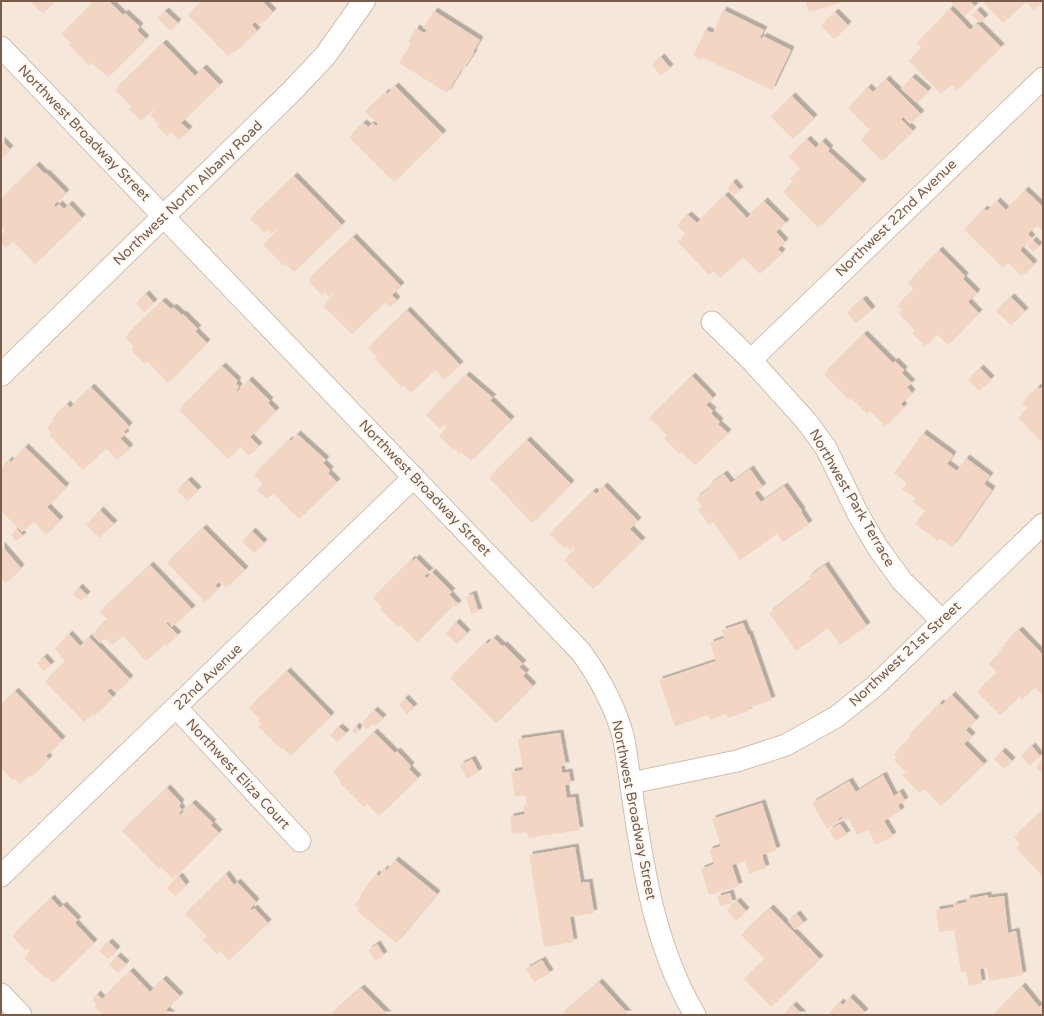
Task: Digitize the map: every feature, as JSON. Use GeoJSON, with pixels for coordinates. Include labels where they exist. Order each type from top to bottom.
{"type":"FeatureCollection","features":[{"type":"Feature","properties":{"kind":"street","name":"Northwest North Albany Road"},"geometry":{"type":"LineString","coordinates":[[1,375],[164,217],[320,61],[364,1]]}},
{"type":"Feature","properties":{"kind":"street","name":"Northwest Broadway Street"},"geometry":{"type":"LineString","coordinates":[[1,47],[581,652],[600,678],[618,718],[655,921],[666,955],[695,1015]]}},
{"type":"Feature","properties":{"kind":"street","name":"Northwest 22nd Avenue"},"geometry":{"type":"LineString","coordinates":[[751,360],[1043,78]]}},
{"type":"Feature","properties":{"kind":"street","name":"Northwest Park Terrace"},"geometry":{"type":"LineString","coordinates":[[712,322],[751,360],[807,422],[826,448],[858,514],[878,548],[902,580],[942,621]]}},
{"type":"Feature","properties":{"kind":"street","name":"22nd Avenue"},"geometry":{"type":"LineString","coordinates":[[1,876],[414,477]]}},
{"type":"Feature","properties":{"kind":"street","name":"Northwest 21st Street"},"geometry":{"type":"LineString","coordinates":[[631,783],[737,761],[786,745],[836,717],[875,686],[1043,524]]}},
{"type":"Feature","properties":{"kind":"street","name":"Northwest Eliza Court"},"geometry":{"type":"LineString","coordinates":[[176,707],[300,841]]}},
{"type":"Feature","properties":{"kind":"street"},"geometry":{"type":"LineString","coordinates":[[1,994],[21,1015]]}},
{"type":"Feature","properties":{"kind":"shaded area"},"geometry":{"type":"Polygon","coordinates":[[[1,1],[1043,1],[1043,1015],[1,1015],[1,1]]]}},
{"type":"Feature","properties":{"kind":"building"},"geometry":{"type":"Polygon","coordinates":[[[29,1],[55,1],[43,13],[29,1]]]}},
{"type":"Feature","properties":{"kind":"building"},"geometry":{"type":"Polygon","coordinates":[[[95,1],[109,1],[123,15],[125,13],[140,27],[137,30],[146,39],[108,77],[92,63],[89,65],[69,45],[71,43],[62,34],[95,1]]]}},
{"type":"Feature","properties":{"kind":"building"},"geometry":{"type":"Polygon","coordinates":[[[203,1],[262,1],[273,12],[259,26],[255,22],[252,25],[257,31],[235,52],[233,51],[228,56],[188,15],[203,1]]]}},
{"type":"Feature","properties":{"kind":"building"},"geometry":{"type":"Polygon","coordinates":[[[805,1],[840,1],[840,3],[809,12],[805,1]]]}},
{"type":"Feature","properties":{"kind":"building"},"geometry":{"type":"Polygon","coordinates":[[[950,1],[969,1],[975,6],[964,16],[950,1]]]}},
{"type":"Feature","properties":{"kind":"building"},"geometry":{"type":"Polygon","coordinates":[[[982,1],[1022,1],[1024,3],[1003,23],[982,1]]]}},
{"type":"Feature","properties":{"kind":"building"},"geometry":{"type":"Polygon","coordinates":[[[1025,1],[1043,1],[1034,10],[1025,1]]]}},
{"type":"Feature","properties":{"kind":"building"},"geometry":{"type":"Polygon","coordinates":[[[950,9],[970,30],[977,23],[1001,47],[957,90],[951,84],[941,94],[909,61],[922,48],[917,43],[950,9]]]}},
{"type":"Feature","properties":{"kind":"building"},"geometry":{"type":"Polygon","coordinates":[[[723,10],[764,30],[760,37],[762,39],[763,36],[791,50],[772,90],[703,58],[702,60],[693,56],[705,30],[713,33],[723,10]]]}},
{"type":"Feature","properties":{"kind":"building"},"geometry":{"type":"Polygon","coordinates":[[[977,10],[985,18],[980,23],[972,15],[977,10]]]}},
{"type":"Feature","properties":{"kind":"building"},"geometry":{"type":"Polygon","coordinates":[[[165,11],[178,23],[170,31],[158,18],[165,11]]]}},
{"type":"Feature","properties":{"kind":"building"},"geometry":{"type":"Polygon","coordinates":[[[434,11],[480,40],[473,52],[474,53],[447,93],[399,63],[411,44],[408,42],[416,28],[424,33],[427,30],[423,28],[434,11]]]}},
{"type":"Feature","properties":{"kind":"building"},"geometry":{"type":"Polygon","coordinates":[[[835,12],[848,25],[834,39],[821,26],[835,12]]]}},
{"type":"Feature","properties":{"kind":"building"},"geometry":{"type":"Polygon","coordinates":[[[163,43],[195,76],[203,68],[220,85],[181,123],[189,130],[179,140],[171,132],[167,136],[157,126],[159,124],[150,115],[155,110],[153,109],[141,121],[129,109],[132,107],[115,90],[163,43]]]}},
{"type":"Feature","properties":{"kind":"building"},"geometry":{"type":"Polygon","coordinates":[[[661,57],[670,68],[661,76],[652,65],[661,57]]]}},
{"type":"Feature","properties":{"kind":"building"},"geometry":{"type":"Polygon","coordinates":[[[912,77],[928,91],[917,103],[901,89],[912,77]]]}},
{"type":"Feature","properties":{"kind":"building"},"geometry":{"type":"Polygon","coordinates":[[[886,79],[921,114],[910,124],[903,117],[901,119],[913,131],[882,161],[861,140],[870,130],[848,108],[868,87],[873,92],[886,79]]]}},
{"type":"Feature","properties":{"kind":"building"},"geometry":{"type":"Polygon","coordinates":[[[395,86],[443,134],[394,182],[349,137],[363,123],[368,127],[373,123],[376,126],[378,124],[365,112],[386,92],[387,94],[395,86]]]}},
{"type":"Feature","properties":{"kind":"building"},"geometry":{"type":"Polygon","coordinates":[[[792,96],[814,118],[793,139],[771,117],[792,96]]]}},
{"type":"Feature","properties":{"kind":"building"},"geometry":{"type":"Polygon","coordinates":[[[807,139],[816,148],[822,141],[830,149],[828,151],[863,183],[818,228],[783,192],[793,182],[790,179],[801,169],[789,157],[807,139]]]}},
{"type":"Feature","properties":{"kind":"building"},"geometry":{"type":"Polygon","coordinates":[[[1,140],[10,149],[1,159],[1,140]]]}},
{"type":"Feature","properties":{"kind":"building"},"geometry":{"type":"Polygon","coordinates":[[[36,165],[66,193],[54,205],[56,207],[59,204],[64,209],[69,204],[82,218],[35,264],[13,241],[6,248],[1,242],[1,235],[6,231],[1,226],[1,199],[36,165]]]}},
{"type":"Feature","properties":{"kind":"building"},"geometry":{"type":"Polygon","coordinates":[[[294,176],[342,225],[294,272],[286,264],[284,266],[263,245],[278,231],[276,230],[271,234],[267,230],[265,233],[250,219],[294,176]]]}},
{"type":"Feature","properties":{"kind":"building"},"geometry":{"type":"Polygon","coordinates":[[[733,182],[740,190],[734,195],[727,188],[733,182]]]}},
{"type":"Feature","properties":{"kind":"building"},"geometry":{"type":"Polygon","coordinates":[[[1025,190],[1043,207],[1043,231],[1036,225],[1028,234],[1032,238],[1020,250],[1034,264],[1022,276],[1008,263],[1003,268],[964,230],[984,209],[987,211],[997,201],[1006,210],[1025,190]]]}},
{"type":"Feature","properties":{"kind":"building"},"geometry":{"type":"Polygon","coordinates":[[[725,195],[747,218],[764,201],[786,223],[776,232],[785,242],[778,249],[782,253],[760,274],[743,257],[720,278],[713,271],[709,275],[678,242],[686,234],[677,225],[688,215],[697,223],[725,195]]]}},
{"type":"Feature","properties":{"kind":"building"},"geometry":{"type":"Polygon","coordinates":[[[353,237],[401,286],[392,295],[397,300],[390,307],[385,302],[352,334],[323,306],[335,294],[333,293],[329,297],[325,293],[322,295],[309,282],[311,280],[309,279],[353,237]]]}},
{"type":"Feature","properties":{"kind":"building"},"geometry":{"type":"Polygon","coordinates":[[[1033,240],[1039,246],[1033,252],[1027,246],[1033,240]]]}},
{"type":"Feature","properties":{"kind":"building"},"geometry":{"type":"Polygon","coordinates":[[[939,250],[965,276],[963,279],[977,293],[968,302],[979,313],[948,345],[937,334],[925,346],[912,333],[915,330],[899,314],[902,310],[897,306],[914,289],[908,283],[939,250]]]}},
{"type":"Feature","properties":{"kind":"building"},"geometry":{"type":"Polygon","coordinates":[[[146,294],[154,303],[144,312],[136,303],[146,294]]]}},
{"type":"Feature","properties":{"kind":"building"},"geometry":{"type":"Polygon","coordinates":[[[1011,297],[1025,311],[1011,325],[996,311],[1011,297]]]}},
{"type":"Feature","properties":{"kind":"building"},"geometry":{"type":"Polygon","coordinates":[[[863,299],[872,310],[856,323],[847,313],[863,299]]]}},
{"type":"Feature","properties":{"kind":"building"},"geometry":{"type":"Polygon","coordinates":[[[162,301],[171,309],[173,307],[182,315],[183,314],[198,329],[195,331],[207,343],[168,383],[148,362],[145,364],[131,350],[134,347],[125,337],[162,301]]]}},
{"type":"Feature","properties":{"kind":"building"},"geometry":{"type":"Polygon","coordinates":[[[407,310],[460,365],[444,380],[435,370],[411,393],[404,386],[402,387],[375,359],[377,357],[368,348],[407,310]]]}},
{"type":"Feature","properties":{"kind":"building"},"geometry":{"type":"Polygon","coordinates":[[[864,334],[893,363],[895,361],[904,370],[902,373],[912,383],[907,387],[912,393],[901,404],[904,407],[885,426],[870,411],[867,414],[851,398],[849,400],[824,374],[864,334]]]}},
{"type":"Feature","properties":{"kind":"building"},"geometry":{"type":"Polygon","coordinates":[[[222,366],[238,381],[236,383],[239,387],[236,391],[237,392],[249,380],[270,401],[268,403],[276,411],[250,437],[259,446],[249,456],[240,446],[228,459],[179,410],[222,366]]]}},
{"type":"Feature","properties":{"kind":"building"},"geometry":{"type":"Polygon","coordinates":[[[980,368],[991,379],[979,391],[968,380],[980,368]]]}},
{"type":"Feature","properties":{"kind":"building"},"geometry":{"type":"Polygon","coordinates":[[[466,375],[493,398],[490,400],[511,420],[471,461],[461,452],[460,454],[454,448],[453,449],[439,436],[447,428],[444,425],[440,429],[426,415],[466,375]]]}},
{"type":"Feature","properties":{"kind":"building"},"geometry":{"type":"Polygon","coordinates":[[[692,376],[713,398],[706,405],[713,411],[711,413],[720,422],[718,424],[728,433],[695,465],[681,452],[679,454],[664,438],[667,435],[649,418],[692,376]]]}},
{"type":"Feature","properties":{"kind":"building"},"geometry":{"type":"Polygon","coordinates":[[[1043,386],[1043,443],[1018,418],[1028,408],[1022,403],[1038,387],[1040,389],[1043,386]]]}},
{"type":"Feature","properties":{"kind":"building"},"geometry":{"type":"Polygon","coordinates":[[[91,387],[129,426],[124,432],[126,434],[121,438],[118,436],[130,448],[117,460],[106,448],[83,470],[49,435],[51,433],[47,428],[54,421],[52,419],[67,404],[70,408],[91,387]]]}},
{"type":"Feature","properties":{"kind":"building"},"geometry":{"type":"Polygon","coordinates":[[[923,433],[953,455],[947,464],[957,471],[966,458],[990,476],[984,484],[992,490],[952,547],[940,539],[938,541],[915,524],[925,511],[913,502],[916,498],[902,489],[907,483],[894,473],[923,433]]]}},
{"type":"Feature","properties":{"kind":"building"},"geometry":{"type":"Polygon","coordinates":[[[297,434],[326,460],[323,463],[330,470],[328,473],[337,482],[299,519],[273,493],[267,499],[257,490],[263,484],[254,475],[297,434]]]}},
{"type":"Feature","properties":{"kind":"building"},"geometry":{"type":"Polygon","coordinates":[[[527,440],[571,484],[532,523],[489,478],[527,440]]]}},
{"type":"Feature","properties":{"kind":"building"},"geometry":{"type":"Polygon","coordinates":[[[25,447],[66,487],[47,507],[60,520],[46,535],[33,521],[22,532],[1,511],[1,481],[3,479],[1,477],[1,468],[9,460],[11,462],[25,447]]]}},
{"type":"Feature","properties":{"kind":"building"},"geometry":{"type":"Polygon","coordinates":[[[750,469],[763,487],[754,493],[761,502],[784,486],[802,511],[801,512],[809,524],[783,542],[777,534],[740,560],[713,522],[709,525],[698,510],[702,507],[696,498],[710,488],[709,485],[724,474],[731,483],[750,469]]]}},
{"type":"Feature","properties":{"kind":"building"},"geometry":{"type":"Polygon","coordinates":[[[188,480],[198,490],[187,501],[177,490],[188,480]]]}},
{"type":"Feature","properties":{"kind":"building"},"geometry":{"type":"Polygon","coordinates":[[[604,486],[638,521],[630,529],[642,541],[593,589],[564,560],[576,549],[574,547],[570,551],[566,546],[564,548],[550,534],[593,491],[596,494],[604,486]]]}},
{"type":"Feature","properties":{"kind":"building"},"geometry":{"type":"Polygon","coordinates":[[[100,510],[114,524],[99,538],[86,525],[100,510]]]}},
{"type":"Feature","properties":{"kind":"building"},"geometry":{"type":"Polygon","coordinates":[[[203,528],[245,570],[226,588],[219,582],[215,586],[218,588],[205,602],[167,563],[203,528]]]}},
{"type":"Feature","properties":{"kind":"building"},"geometry":{"type":"Polygon","coordinates":[[[17,529],[23,536],[16,541],[11,535],[17,529]]]}},
{"type":"Feature","properties":{"kind":"building"},"geometry":{"type":"Polygon","coordinates":[[[252,531],[264,543],[254,553],[242,542],[252,531]]]}},
{"type":"Feature","properties":{"kind":"building"},"geometry":{"type":"Polygon","coordinates":[[[1,545],[21,568],[6,583],[1,579],[1,545]]]}},
{"type":"Feature","properties":{"kind":"building"},"geometry":{"type":"Polygon","coordinates":[[[416,558],[430,572],[424,576],[427,578],[432,572],[452,592],[449,594],[458,604],[455,607],[453,605],[417,642],[400,625],[398,627],[380,609],[382,607],[373,598],[412,559],[413,561],[416,558]]]}},
{"type":"Feature","properties":{"kind":"building"},"geometry":{"type":"Polygon","coordinates":[[[150,565],[192,609],[172,627],[168,622],[166,623],[178,635],[166,646],[165,644],[146,661],[122,635],[112,645],[105,638],[100,643],[92,635],[107,619],[100,612],[150,565]]]}},
{"type":"Feature","properties":{"kind":"building"},"geometry":{"type":"Polygon","coordinates":[[[825,565],[867,626],[840,645],[828,628],[796,651],[769,613],[811,580],[808,577],[825,565]]]}},
{"type":"Feature","properties":{"kind":"building"},"geometry":{"type":"Polygon","coordinates":[[[79,587],[87,595],[81,601],[73,594],[79,587]]]}},
{"type":"Feature","properties":{"kind":"building"},"geometry":{"type":"Polygon","coordinates":[[[473,594],[479,612],[471,614],[466,597],[473,594]]]}},
{"type":"Feature","properties":{"kind":"building"},"geometry":{"type":"Polygon","coordinates":[[[456,622],[467,633],[457,644],[446,633],[456,622]]]}},
{"type":"Feature","properties":{"kind":"building"},"geometry":{"type":"Polygon","coordinates":[[[743,623],[748,635],[749,634],[772,700],[748,708],[749,711],[728,718],[726,714],[710,720],[708,715],[675,726],[659,680],[716,661],[710,643],[724,638],[722,630],[743,623]]]}},
{"type":"Feature","properties":{"kind":"building"},"geometry":{"type":"Polygon","coordinates":[[[1019,630],[1043,655],[1043,696],[1034,687],[1022,699],[1019,696],[1000,715],[977,692],[997,673],[989,664],[1006,646],[1004,644],[1019,630]]]}},
{"type":"Feature","properties":{"kind":"building"},"geometry":{"type":"Polygon","coordinates":[[[69,634],[80,646],[89,637],[130,679],[116,693],[111,688],[107,691],[113,697],[94,716],[92,714],[84,722],[45,682],[65,662],[55,649],[69,634]]]}},
{"type":"Feature","properties":{"kind":"building"},"geometry":{"type":"Polygon","coordinates":[[[494,638],[502,646],[504,645],[523,664],[519,667],[526,673],[523,676],[533,686],[496,723],[450,678],[486,642],[487,644],[494,638]]]}},
{"type":"Feature","properties":{"kind":"building"},"geometry":{"type":"Polygon","coordinates":[[[44,657],[51,665],[44,671],[37,663],[44,657]]]}},
{"type":"Feature","properties":{"kind":"building"},"geometry":{"type":"Polygon","coordinates":[[[287,671],[331,716],[290,756],[258,726],[261,724],[258,721],[260,719],[249,708],[287,671]]]}},
{"type":"Feature","properties":{"kind":"building"},"geometry":{"type":"Polygon","coordinates":[[[15,691],[62,740],[46,756],[49,759],[31,777],[29,775],[20,784],[15,779],[13,781],[1,768],[1,705],[15,691]]]}},
{"type":"Feature","properties":{"kind":"building"},"geometry":{"type":"Polygon","coordinates":[[[952,695],[976,720],[966,730],[972,736],[964,744],[984,764],[941,806],[924,789],[919,793],[902,775],[906,772],[894,760],[897,757],[894,754],[911,737],[909,735],[940,703],[942,705],[952,695]]]}},
{"type":"Feature","properties":{"kind":"building"},"geometry":{"type":"Polygon","coordinates":[[[405,698],[414,707],[407,714],[399,705],[405,698]]]}},
{"type":"Feature","properties":{"kind":"building"},"geometry":{"type":"Polygon","coordinates":[[[374,710],[383,718],[375,726],[373,723],[367,729],[361,724],[374,710]]]}},
{"type":"Feature","properties":{"kind":"building"},"geometry":{"type":"Polygon","coordinates":[[[356,726],[359,729],[356,734],[352,731],[356,726]]]}},
{"type":"Feature","properties":{"kind":"building"},"geometry":{"type":"Polygon","coordinates":[[[339,727],[346,733],[337,742],[330,735],[339,727]]]}},
{"type":"Feature","properties":{"kind":"building"},"geometry":{"type":"Polygon","coordinates":[[[374,732],[395,753],[397,751],[411,766],[409,769],[418,778],[379,816],[367,804],[364,807],[339,782],[340,780],[333,772],[374,732]]]}},
{"type":"Feature","properties":{"kind":"building"},"geometry":{"type":"Polygon","coordinates":[[[560,733],[566,766],[561,766],[562,773],[569,772],[571,784],[565,785],[567,798],[575,797],[580,830],[528,838],[527,832],[512,834],[510,817],[525,814],[523,805],[527,805],[525,795],[515,797],[511,772],[523,770],[518,739],[560,733]]]}},
{"type":"Feature","properties":{"kind":"building"},"geometry":{"type":"Polygon","coordinates":[[[1032,746],[1040,756],[1029,766],[1021,756],[1032,746]]]}},
{"type":"Feature","properties":{"kind":"building"},"geometry":{"type":"Polygon","coordinates":[[[1002,751],[1012,761],[1004,769],[994,759],[1002,751]]]}},
{"type":"Feature","properties":{"kind":"building"},"geometry":{"type":"Polygon","coordinates":[[[472,759],[479,772],[467,779],[460,765],[472,759]]]}},
{"type":"Feature","properties":{"kind":"building"},"geometry":{"type":"Polygon","coordinates":[[[1043,760],[1043,774],[1036,767],[1043,760]]]}},
{"type":"Feature","properties":{"kind":"building"},"geometry":{"type":"Polygon","coordinates":[[[883,775],[894,796],[900,792],[905,801],[898,805],[901,811],[884,821],[893,836],[876,845],[868,830],[857,835],[849,819],[845,821],[843,816],[838,819],[840,821],[827,829],[812,803],[849,781],[856,792],[883,775]]]}},
{"type":"Feature","properties":{"kind":"building"},"geometry":{"type":"Polygon","coordinates":[[[167,788],[181,803],[179,806],[182,810],[179,813],[180,815],[192,803],[213,823],[211,825],[219,833],[173,879],[161,867],[159,869],[122,831],[167,788]]]}},
{"type":"Feature","properties":{"kind":"building"},"geometry":{"type":"Polygon","coordinates":[[[762,803],[777,850],[762,855],[766,868],[749,874],[745,861],[732,865],[739,886],[709,895],[701,869],[714,864],[709,850],[721,846],[712,819],[762,803]]]}},
{"type":"Feature","properties":{"kind":"building"},"geometry":{"type":"Polygon","coordinates":[[[1043,810],[1043,877],[1016,848],[1020,844],[1014,837],[1043,810]]]}},
{"type":"Feature","properties":{"kind":"building"},"geometry":{"type":"Polygon","coordinates":[[[840,824],[847,834],[836,841],[829,830],[840,824]]]}},
{"type":"Feature","properties":{"kind":"building"},"geometry":{"type":"Polygon","coordinates":[[[575,847],[581,883],[589,882],[594,913],[570,917],[574,942],[544,947],[529,855],[575,847]]]}},
{"type":"Feature","properties":{"kind":"building"},"geometry":{"type":"Polygon","coordinates":[[[395,860],[437,894],[396,943],[357,911],[359,909],[355,905],[361,896],[360,895],[376,874],[379,876],[384,869],[387,870],[395,860]]]}},
{"type":"Feature","properties":{"kind":"building"},"geometry":{"type":"Polygon","coordinates":[[[226,874],[234,885],[237,882],[256,902],[250,909],[252,910],[254,908],[268,923],[229,960],[220,951],[217,954],[203,940],[207,937],[185,914],[226,874]]]}},
{"type":"Feature","properties":{"kind":"building"},"geometry":{"type":"Polygon","coordinates":[[[179,876],[186,885],[175,896],[167,888],[179,876]]]}},
{"type":"Feature","properties":{"kind":"building"},"geometry":{"type":"Polygon","coordinates":[[[730,893],[733,903],[720,906],[717,897],[730,893]]]}},
{"type":"Feature","properties":{"kind":"building"},"geometry":{"type":"Polygon","coordinates":[[[988,895],[988,898],[1004,896],[1008,933],[1016,931],[1023,975],[989,981],[987,968],[980,969],[982,983],[969,986],[966,971],[961,972],[954,930],[939,932],[936,910],[954,907],[953,905],[967,902],[966,899],[988,895]]]}},
{"type":"Feature","properties":{"kind":"building"},"geometry":{"type":"Polygon","coordinates":[[[51,898],[60,908],[63,905],[78,920],[75,923],[94,943],[53,983],[47,977],[45,978],[24,958],[31,951],[28,949],[26,951],[12,936],[51,898]]]}},
{"type":"Feature","properties":{"kind":"building"},"geometry":{"type":"Polygon","coordinates":[[[737,901],[746,911],[736,921],[727,910],[737,901]]]}},
{"type":"Feature","properties":{"kind":"building"},"geometry":{"type":"Polygon","coordinates":[[[770,908],[820,959],[771,1007],[744,979],[765,959],[741,935],[770,908]]]}},
{"type":"Feature","properties":{"kind":"building"},"geometry":{"type":"Polygon","coordinates":[[[797,914],[804,923],[795,930],[788,921],[797,914]]]}},
{"type":"Feature","properties":{"kind":"building"},"geometry":{"type":"Polygon","coordinates":[[[109,942],[117,950],[108,959],[99,951],[109,942]]]}},
{"type":"Feature","properties":{"kind":"building"},"geometry":{"type":"Polygon","coordinates":[[[377,944],[384,955],[375,961],[368,950],[377,944]]]}},
{"type":"Feature","properties":{"kind":"building"},"geometry":{"type":"Polygon","coordinates":[[[117,956],[126,964],[118,973],[109,965],[117,956]]]}},
{"type":"Feature","properties":{"kind":"building"},"geometry":{"type":"Polygon","coordinates":[[[542,960],[550,973],[534,982],[526,969],[542,960]]]}},
{"type":"Feature","properties":{"kind":"building"},"geometry":{"type":"Polygon","coordinates":[[[130,971],[150,992],[163,979],[180,996],[166,1010],[172,1015],[103,1015],[94,1006],[96,1004],[92,1000],[97,994],[102,999],[130,971]]]}},
{"type":"Feature","properties":{"kind":"building"},"geometry":{"type":"Polygon","coordinates":[[[599,982],[628,1014],[561,1015],[599,982]]]}},
{"type":"Feature","properties":{"kind":"building"},"geometry":{"type":"Polygon","coordinates":[[[1022,986],[1039,1007],[1041,1005],[1043,1008],[1043,1015],[993,1015],[1022,986]]]}},
{"type":"Feature","properties":{"kind":"building"},"geometry":{"type":"Polygon","coordinates":[[[361,988],[388,1015],[334,1015],[332,1013],[361,988]]]}},
{"type":"Feature","properties":{"kind":"building"},"geometry":{"type":"Polygon","coordinates":[[[850,997],[865,1012],[862,1015],[828,1015],[840,1002],[843,1005],[850,997]]]}},
{"type":"Feature","properties":{"kind":"building"},"geometry":{"type":"Polygon","coordinates":[[[793,1005],[803,1015],[783,1015],[793,1005]]]}}]}
